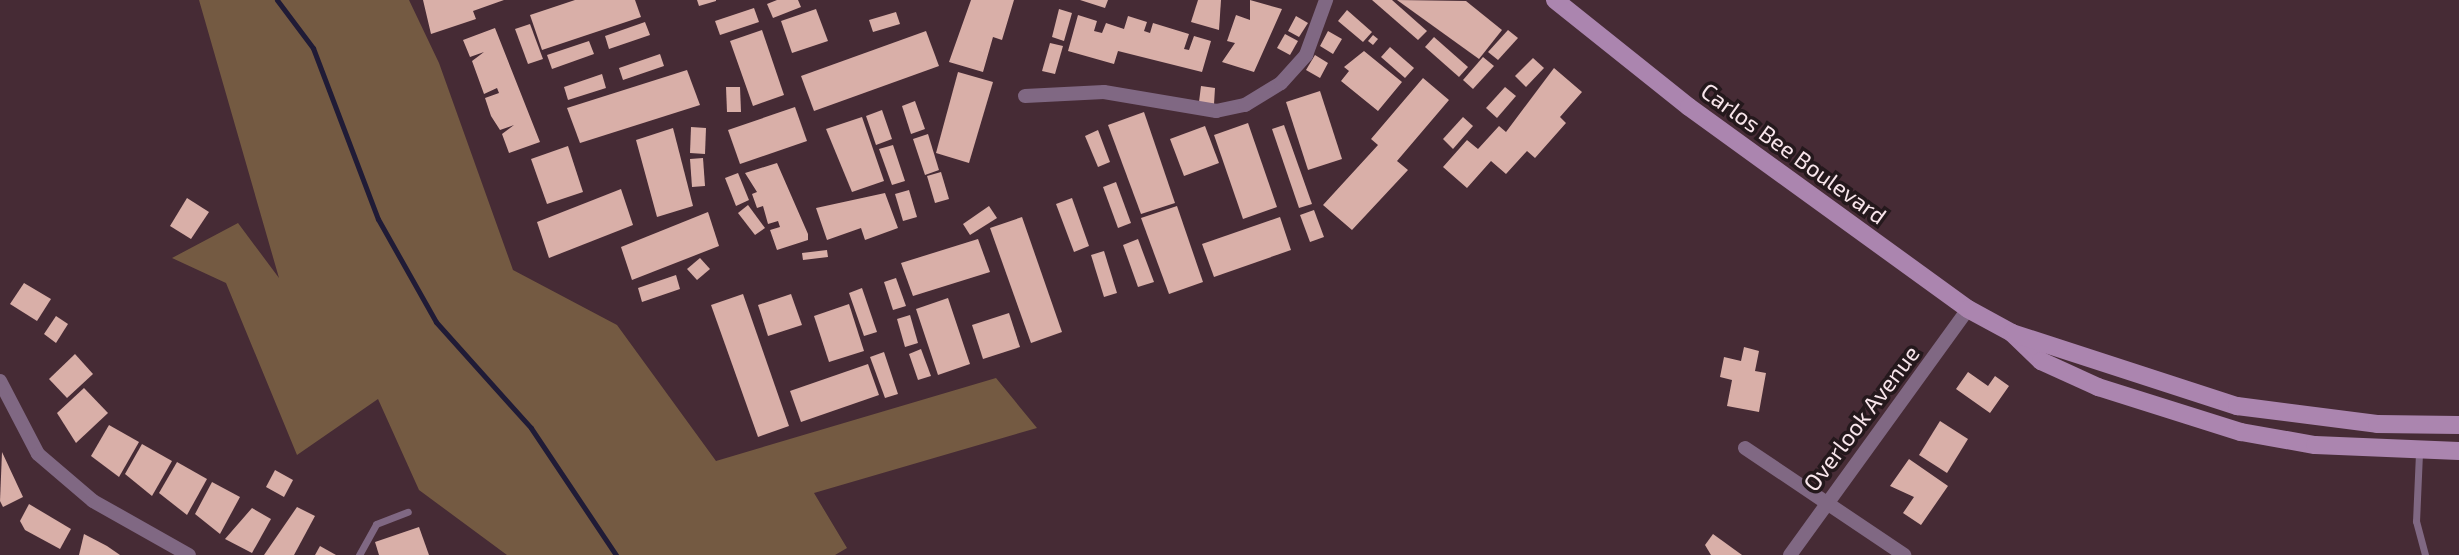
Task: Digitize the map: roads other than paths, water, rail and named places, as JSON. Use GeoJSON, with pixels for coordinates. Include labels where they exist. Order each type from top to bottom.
{"type":"FeatureCollection","features":[{"type":"Feature","properties":{"kind":"main road","name":"Carlos Bee Boulevard"},"geometry":{"type":"LineString","coordinates":[[1555,0],[1689,107],[1968,309],[2012,333],[2237,405],[2322,419],[2459,425]]}},
{"type":"Feature","properties":{"kind":"main road","name":"Carlos Bee Boulevard"},"geometry":{"type":"LineString","coordinates":[[2012,333],[2042,361],[2171,412],[2315,445],[2420,453],[2459,452]]}},
{"type":"Feature","properties":{"kind":"street"},"geometry":{"type":"LineString","coordinates":[[1025,96],[1104,92],[1208,110],[1245,105],[1281,83],[1306,55],[1325,0]]}},
{"type":"Feature","properties":{"kind":"street","name":"Overlook Avenue"},"geometry":{"type":"LineString","coordinates":[[1790,555],[1826,500],[1968,309]]}},
{"type":"Feature","properties":{"kind":"street"},"geometry":{"type":"LineString","coordinates":[[0,381],[38,454],[93,501],[189,555]]}},
{"type":"Feature","properties":{"kind":"street"},"geometry":{"type":"LineString","coordinates":[[1745,448],[1904,555]]}},
{"type":"Feature","properties":{"kind":"lane"},"geometry":{"type":"LineString","coordinates":[[2420,453],[2416,521],[2425,555]]}},
{"type":"Feature","properties":{"kind":"lane"},"geometry":{"type":"LineString","coordinates":[[359,555],[376,524],[408,512]]}},
{"type":"Feature","properties":{"kind":"waterway"},"geometry":{"type":"LineString","coordinates":[[277,0],[313,48],[378,219],[436,322],[531,428],[616,555]]}}]}
